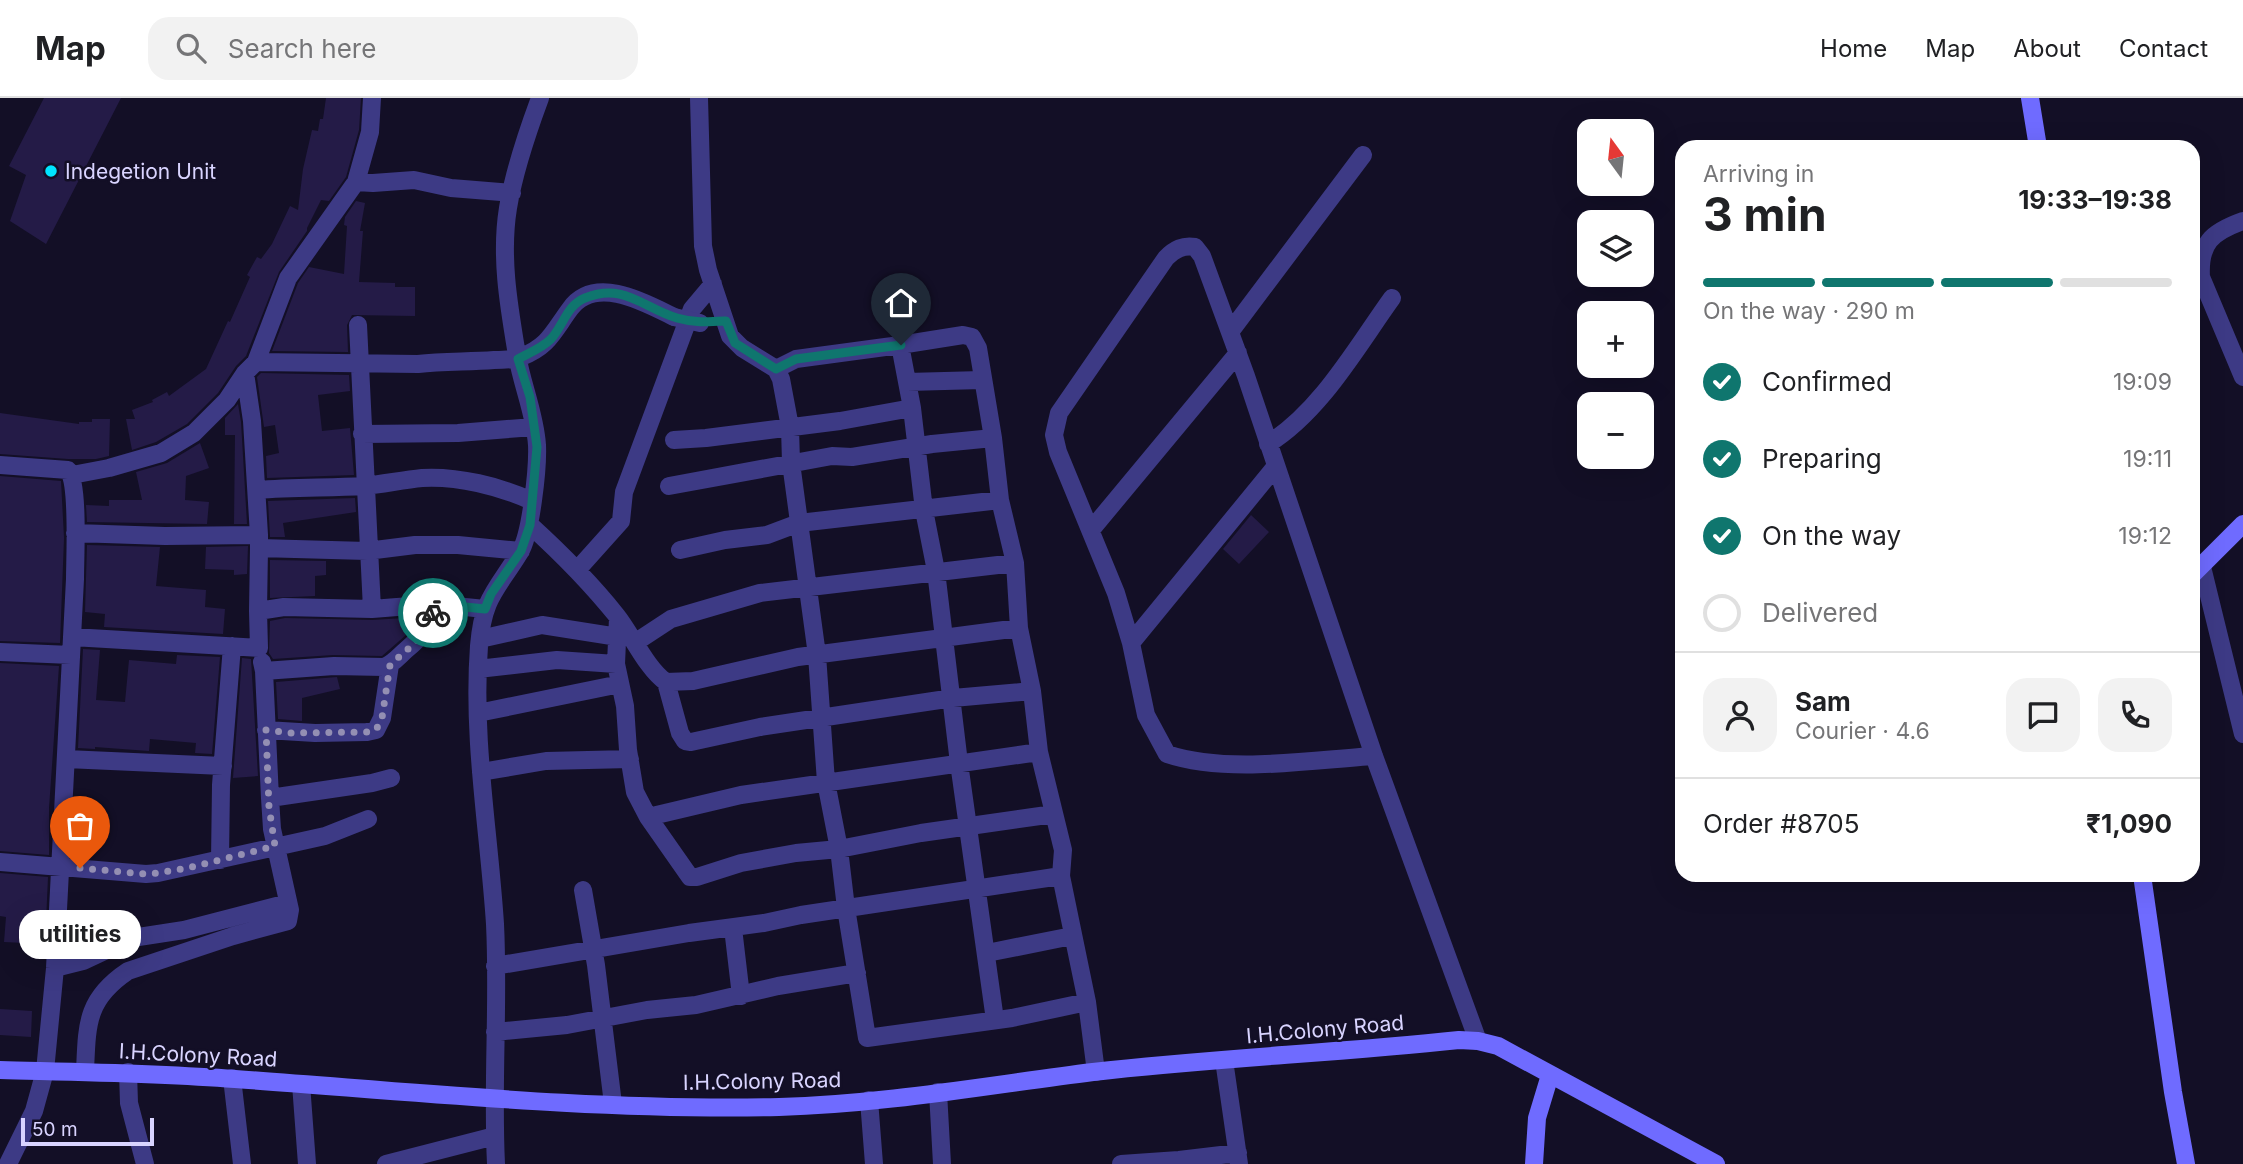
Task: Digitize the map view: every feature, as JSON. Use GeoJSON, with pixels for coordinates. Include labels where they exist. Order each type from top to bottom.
{"type":"FeatureCollection","features":[{"type":"Feature","properties":{"kind":"street"},"geometry":{"type":"LineString","coordinates":[[72,475],[130,463],[161,453],[194,433],[227,400],[251,368],[288,278],[356,182],[370,132],[372,98]]}},
{"type":"Feature","properties":{"kind":"street"},"geometry":{"type":"LineString","coordinates":[[496,1164],[497,1001],[492,877],[481,772],[478,669],[485,609],[491,594],[521,551],[530,525],[537,447],[530,397],[518,359],[505,272],[508,209],[528,131],[540,98]]}},
{"type":"Feature","properties":{"kind":"street"},"geometry":{"type":"LineString","coordinates":[[699,98],[703,246],[711,277],[735,343],[776,369],[781,379],[790,426],[791,463],[817,655],[826,782],[839,849],[867,1038],[995,1020],[1087,1002]]}},
{"type":"Feature","properties":{"kind":"street"},"geometry":{"type":"LineString","coordinates":[[2030,98],[2037,140]]}},
{"type":"Feature","properties":{"kind":"street"},"geometry":{"type":"LineString","coordinates":[[1230,332],[1363,155]]}},
{"type":"Feature","properties":{"kind":"street"},"geometry":{"type":"LineString","coordinates":[[356,182],[373,183],[401,179],[451,188],[512,192]]}},
{"type":"Feature","properties":{"kind":"street"},"geometry":{"type":"LineString","coordinates":[[2243,221],[2222,228],[2213,236],[2204,248],[2200,262],[2201,277],[2243,377]]}},
{"type":"Feature","properties":{"kind":"street"},"geometry":{"type":"LineString","coordinates":[[1374,756],[1218,765],[1188,761],[1167,754],[1146,715],[1131,643],[1116,593],[1058,452],[1054,435],[1059,412],[1166,258],[1175,249],[1195,247],[1202,256],[1238,354],[1374,756],[1478,1041],[1498,1046],[1716,1164]]}},
{"type":"Feature","properties":{"kind":"street"},"geometry":{"type":"LineString","coordinates":[[578,569],[621,521],[624,492],[692,309],[711,277]]}},
{"type":"Feature","properties":{"kind":"street"},"geometry":{"type":"LineString","coordinates":[[251,368],[518,359],[551,339],[577,301],[615,293],[629,295],[674,317],[700,323],[726,321]]}},
{"type":"Feature","properties":{"kind":"street"},"geometry":{"type":"LineString","coordinates":[[1268,444],[1287,432],[1318,400],[1392,298]]}},
{"type":"Feature","properties":{"kind":"street"},"geometry":{"type":"LineString","coordinates":[[358,325],[372,609]]}},
{"type":"Feature","properties":{"kind":"street"},"geometry":{"type":"LineString","coordinates":[[776,369],[796,359],[963,335],[972,337],[978,348],[1000,500],[1015,563],[1019,628],[1032,691],[1039,752],[1063,850],[1061,876],[1087,1002],[1096,1072]]}},
{"type":"Feature","properties":{"kind":"street"},"geometry":{"type":"LineString","coordinates":[[901,345],[912,408],[924,510],[936,571],[995,1020]]}},
{"type":"Feature","properties":{"kind":"street"},"geometry":{"type":"LineString","coordinates":[[1091,530],[1238,354]]}},
{"type":"Feature","properties":{"kind":"street"},"geometry":{"type":"LineString","coordinates":[[85,1072],[89,1017],[98,997],[117,978],[128,971],[233,936],[288,921],[290,916],[275,846],[264,671],[259,648],[260,576],[251,368]]}},
{"type":"Feature","properties":{"kind":"street"},"geometry":{"type":"LineString","coordinates":[[907,382],[982,380]]}},
{"type":"Feature","properties":{"kind":"street"},"geometry":{"type":"LineString","coordinates":[[674,440],[706,438],[912,408]]}},
{"type":"Feature","properties":{"kind":"street"},"geometry":{"type":"LineString","coordinates":[[362,434],[458,433],[534,427]]}},
{"type":"Feature","properties":{"kind":"street"},"geometry":{"type":"LineString","coordinates":[[669,486],[832,456],[852,457],[916,446],[993,438]]}},
{"type":"Feature","properties":{"kind":"street"},"geometry":{"type":"LineString","coordinates":[[0,465],[68,470],[72,475],[75,533],[55,968],[44,1071],[34,1111],[8,1164]]}},
{"type":"Feature","properties":{"kind":"street"},"geometry":{"type":"LineString","coordinates":[[1131,643],[1276,466]]}},
{"type":"Feature","properties":{"kind":"street"},"geometry":{"type":"LineString","coordinates":[[257,490],[364,486],[425,478],[479,484],[532,501]]}},
{"type":"Feature","properties":{"kind":"street"},"geometry":{"type":"LineString","coordinates":[[680,550],[725,540],[767,535],[799,523],[1000,500]]}},
{"type":"Feature","properties":{"kind":"street"},"geometry":{"type":"LineString","coordinates":[[2200,568],[2243,524]]}},
{"type":"Feature","properties":{"kind":"street"},"geometry":{"type":"LineString","coordinates":[[530,525],[578,569],[618,618],[654,669],[667,681],[680,733],[685,741],[705,740],[760,727],[953,698],[1032,691]]}},
{"type":"Feature","properties":{"kind":"street"},"geometry":{"type":"LineString","coordinates":[[75,533],[259,542],[368,551],[415,545],[457,545],[521,551]]}},
{"type":"Feature","properties":{"kind":"street"},"geometry":{"type":"LineString","coordinates":[[636,642],[671,619],[760,593],[1015,563]]}},
{"type":"Feature","properties":{"kind":"street"},"geometry":{"type":"LineString","coordinates":[[2200,580],[2238,691],[2243,734]]}},
{"type":"Feature","properties":{"kind":"street"},"geometry":{"type":"LineString","coordinates":[[258,611],[284,607],[372,609],[435,604],[485,609]]}},
{"type":"Feature","properties":{"kind":"street"},"geometry":{"type":"LineString","coordinates":[[264,671],[334,666],[379,668],[390,665],[427,629],[435,604]]}},
{"type":"Feature","properties":{"kind":"street"},"geometry":{"type":"LineString","coordinates":[[618,618],[616,664],[635,792],[648,817],[690,877],[741,863],[1054,814]]}},
{"type":"Feature","properties":{"kind":"street"},"geometry":{"type":"LineString","coordinates":[[480,639],[542,625],[618,637]]}},
{"type":"Feature","properties":{"kind":"street"},"geometry":{"type":"LineString","coordinates":[[667,681],[693,681],[817,655],[1019,628]]}},
{"type":"Feature","properties":{"kind":"street"},"geometry":{"type":"LineString","coordinates":[[72,637],[259,648]]}},
{"type":"Feature","properties":{"kind":"street"},"geometry":{"type":"LineString","coordinates":[[220,860],[223,766],[232,646]]}},
{"type":"Feature","properties":{"kind":"street"},"geometry":{"type":"LineString","coordinates":[[0,652],[71,656]]}},
{"type":"Feature","properties":{"kind":"street"},"geometry":{"type":"LineString","coordinates":[[478,669],[557,660],[616,664]]}},
{"type":"Feature","properties":{"kind":"street"},"geometry":{"type":"LineString","coordinates":[[266,730],[315,733],[376,730],[382,718],[390,665]]}},
{"type":"Feature","properties":{"kind":"street"},"geometry":{"type":"LineString","coordinates":[[478,713],[620,684]]}},
{"type":"Feature","properties":{"kind":"street"},"geometry":{"type":"LineString","coordinates":[[648,817],[741,795],[1039,752]]}},
{"type":"Feature","properties":{"kind":"street"},"geometry":{"type":"LineString","coordinates":[[66,759],[223,766]]}},
{"type":"Feature","properties":{"kind":"street"},"geometry":{"type":"LineString","coordinates":[[481,772],[546,761],[630,759]]}},
{"type":"Feature","properties":{"kind":"street"},"geometry":{"type":"LineString","coordinates":[[270,798],[391,778]]}},
{"type":"Feature","properties":{"kind":"street"},"geometry":{"type":"LineString","coordinates":[[0,862],[145,874],[174,871],[325,836],[368,819]]}},
{"type":"Feature","properties":{"kind":"street"},"geometry":{"type":"LineString","coordinates":[[495,966],[977,887],[1061,876]]}},
{"type":"Feature","properties":{"kind":"street"},"geometry":{"type":"LineString","coordinates":[[2143,882],[2186,1164]]}},
{"type":"Feature","properties":{"kind":"street"},"geometry":{"type":"LineString","coordinates":[[583,890],[613,1104]]}},
{"type":"Feature","properties":{"kind":"street"},"geometry":{"type":"LineString","coordinates":[[55,968],[83,961],[132,938],[184,930],[288,902]]}},
{"type":"Feature","properties":{"kind":"street"},"geometry":{"type":"LineString","coordinates":[[733,928],[741,996]]}},
{"type":"Feature","properties":{"kind":"street"},"geometry":{"type":"LineString","coordinates":[[987,953],[1072,936]]}},
{"type":"Feature","properties":{"kind":"street"},"geometry":{"type":"LineString","coordinates":[[495,1032],[567,1025],[696,1005],[778,986],[857,973]]}},
{"type":"Feature","properties":{"kind":"street","name":"I.H.Colony Road"},"geometry":{"type":"LineString","coordinates":[[0,1070],[128,1072],[613,1104],[780,1107],[869,1100],[1096,1072],[1459,1040],[1478,1041]]}},
{"type":"Feature","properties":{"kind":"street"},"geometry":{"type":"LineString","coordinates":[[1121,1164],[1239,1158],[1224,1060]]}},
{"type":"Feature","properties":{"kind":"street"},"geometry":{"type":"LineString","coordinates":[[128,1072],[129,1103],[145,1164]]}},
{"type":"Feature","properties":{"kind":"street"},"geometry":{"type":"LineString","coordinates":[[1534,1164],[1537,1118],[1550,1075]]}},
{"type":"Feature","properties":{"kind":"street"},"geometry":{"type":"LineString","coordinates":[[232,1078],[242,1164]]}},
{"type":"Feature","properties":{"kind":"street"},"geometry":{"type":"LineString","coordinates":[[302,1084],[307,1164]]}},
{"type":"Feature","properties":{"kind":"street"},"geometry":{"type":"LineString","coordinates":[[938,1092],[942,1164]]}},
{"type":"Feature","properties":{"kind":"street"},"geometry":{"type":"LineString","coordinates":[[869,1100],[874,1164]]}},
{"type":"Feature","properties":{"kind":"street"},"geometry":{"type":"LineString","coordinates":[[386,1164],[495,1136]]}},
{"type":"Feature","properties":{"kind":"building","name":"Indegetion Unit"},"geometry":{"type":"Polygon","coordinates":[[[44,98],[121,98],[46,244],[10,221],[26,175],[9,166],[44,98]]]}},
{"type":"Feature","properties":{"kind":"building"},"geometry":{"type":"Polygon","coordinates":[[[326,98],[361,98],[359,130],[346,177],[329,201],[321,200],[307,231],[279,272],[246,356],[218,393],[187,424],[156,442],[132,450],[126,419],[135,419],[132,410],[153,402],[152,400],[167,392],[169,396],[206,369],[228,321],[230,322],[250,277],[247,275],[257,257],[261,259],[272,244],[290,206],[298,210],[303,169],[312,130],[318,131],[326,98]]]}},
{"type":"Feature","properties":{"kind":"building"},"geometry":{"type":"Polygon","coordinates":[[[356,201],[365,203],[360,231],[363,231],[359,282],[395,283],[395,287],[415,287],[415,316],[352,315],[347,325],[348,352],[272,351],[298,283],[309,267],[344,274],[347,226],[344,225],[345,217],[356,201]]]}},
{"type":"Feature","properties":{"kind":"building"},"geometry":{"type":"Polygon","coordinates":[[[261,373],[349,375],[350,391],[318,395],[322,431],[350,428],[354,475],[267,478],[266,456],[279,453],[275,425],[264,427],[257,377],[261,373]]]}},
{"type":"Feature","properties":{"kind":"building"},"geometry":{"type":"Polygon","coordinates":[[[238,404],[247,524],[234,524],[235,435],[225,435],[225,418],[238,404]]]}},
{"type":"Feature","properties":{"kind":"building"},"geometry":{"type":"Polygon","coordinates":[[[0,413],[79,424],[92,422],[92,419],[110,419],[109,456],[68,459],[0,454],[0,413]]]}},
{"type":"Feature","properties":{"kind":"building"},"geometry":{"type":"Polygon","coordinates":[[[200,443],[209,468],[186,476],[185,500],[209,502],[207,524],[87,522],[86,505],[109,506],[109,500],[142,500],[136,472],[167,463],[200,443]]]}},
{"type":"Feature","properties":{"kind":"building"},"geometry":{"type":"Polygon","coordinates":[[[0,476],[61,481],[64,538],[60,643],[0,641],[0,476]]]}},
{"type":"Feature","properties":{"kind":"building"},"geometry":{"type":"Polygon","coordinates":[[[355,498],[356,512],[283,523],[285,537],[270,537],[268,501],[355,498]]]}},
{"type":"Feature","properties":{"kind":"building"},"geometry":{"type":"Polygon","coordinates":[[[1251,515],[1269,532],[1239,564],[1223,549],[1251,515]]]}},
{"type":"Feature","properties":{"kind":"building"},"geometry":{"type":"Polygon","coordinates":[[[87,545],[160,547],[156,586],[206,590],[205,607],[225,609],[223,634],[104,627],[105,614],[85,612],[87,545]]]}},
{"type":"Feature","properties":{"kind":"building"},"geometry":{"type":"Polygon","coordinates":[[[248,546],[247,574],[234,575],[234,570],[205,569],[206,547],[248,546]]]}},
{"type":"Feature","properties":{"kind":"building"},"geometry":{"type":"Polygon","coordinates":[[[270,560],[326,561],[326,575],[315,576],[315,596],[270,598],[270,560]]]}},
{"type":"Feature","properties":{"kind":"building"},"geometry":{"type":"Polygon","coordinates":[[[285,618],[404,618],[406,635],[382,656],[333,655],[273,659],[269,653],[270,621],[285,618]]]}},
{"type":"Feature","properties":{"kind":"building"},"geometry":{"type":"Polygon","coordinates":[[[83,649],[100,650],[96,700],[125,702],[129,660],[176,664],[177,655],[220,657],[212,754],[195,753],[196,743],[150,739],[149,751],[78,748],[83,649]]]}},
{"type":"Feature","properties":{"kind":"building"},"geometry":{"type":"Polygon","coordinates":[[[242,658],[251,659],[258,776],[233,778],[242,658]]]}},
{"type":"Feature","properties":{"kind":"building"},"geometry":{"type":"Polygon","coordinates":[[[0,663],[59,666],[49,808],[49,855],[0,851],[0,663]]]}},
{"type":"Feature","properties":{"kind":"building"},"geometry":{"type":"Polygon","coordinates":[[[337,677],[340,689],[302,698],[302,721],[278,719],[276,682],[337,677]]]}},
{"type":"Feature","properties":{"kind":"building"},"geometry":{"type":"Polygon","coordinates":[[[0,873],[48,877],[45,944],[4,942],[6,917],[0,916],[0,873]]]}},
{"type":"Feature","properties":{"kind":"building"},"geometry":{"type":"Polygon","coordinates":[[[0,1009],[32,1011],[31,1037],[0,1035],[0,1009]]]}},
{"type":"Feature","properties":{"kind":"way so far"},"geometry":{"type":"LineString","coordinates":[[80,868],[158,873],[275,846],[269,807],[266,730],[292,733],[376,730],[382,718],[390,665],[418,640],[427,629],[433,613]]}},
{"type":"Feature","properties":{"kind":"place","name":"Indegetion Unit"},"geometry":{"type":"Point","coordinates":[51,171]}},
{"type":"Feature","properties":{"kind":"place","name":"utilities"},"geometry":{"type":"Point","coordinates":[80,868]}},
{"type":"Feature","properties":{"kind":"route"},"geometry":{"type":"LineString","coordinates":[[433,613],[435,604],[485,609],[491,594],[521,551],[530,525],[537,447],[530,397],[518,359],[551,339],[577,301],[600,294],[615,293],[629,295],[674,317],[700,323],[726,321],[735,343],[776,369],[796,359],[901,345]]}}]}
